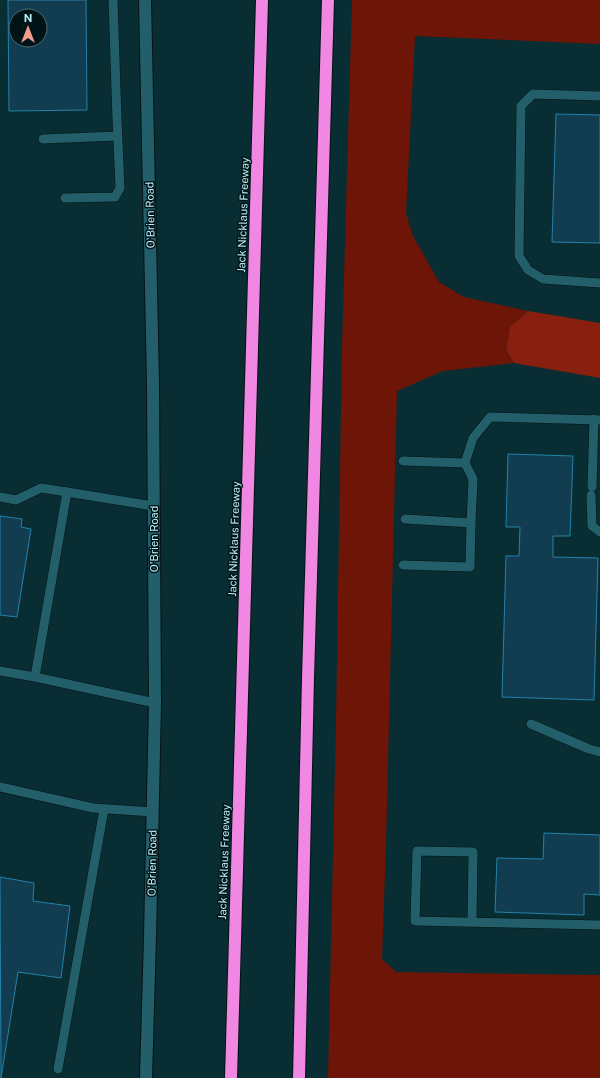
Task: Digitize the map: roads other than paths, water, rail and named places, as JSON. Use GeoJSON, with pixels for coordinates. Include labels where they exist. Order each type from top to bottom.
{"type":"FeatureCollection","features":[{"type":"Feature","properties":{"kind":"highway","name":"Jack Nicklaus Freeway"},"geometry":{"type":"LineString","coordinates":[[231,1078],[254,300],[261,0]]}},
{"type":"Feature","properties":{"kind":"highway"},"geometry":{"type":"LineString","coordinates":[[299,1078],[328,0]]}},
{"type":"Feature","properties":{"kind":"street","name":"O'Brien Road"},"geometry":{"type":"LineString","coordinates":[[145,0],[153,376],[155,703],[146,1078]]}},
{"type":"Feature","properties":{"kind":"lane"},"geometry":{"type":"LineString","coordinates":[[65,198],[115,197],[120,188],[113,0]]}},
{"type":"Feature","properties":{"kind":"lane"},"geometry":{"type":"LineString","coordinates":[[600,96],[533,94],[522,106],[519,256],[528,270],[543,279],[600,283]]}},
{"type":"Feature","properties":{"kind":"lane"},"geometry":{"type":"LineString","coordinates":[[43,139],[117,136]]}},
{"type":"Feature","properties":{"kind":"lane"},"geometry":{"type":"LineString","coordinates":[[403,566],[470,567],[473,479],[465,463],[473,438],[490,417],[597,420],[592,491],[592,526],[600,532]]}},
{"type":"Feature","properties":{"kind":"lane"},"geometry":{"type":"LineString","coordinates":[[403,462],[465,463]]}},
{"type":"Feature","properties":{"kind":"lane"},"geometry":{"type":"LineString","coordinates":[[0,497],[16,500],[41,488],[154,506]]}},
{"type":"Feature","properties":{"kind":"lane"},"geometry":{"type":"LineString","coordinates":[[35,677],[66,492]]}},
{"type":"Feature","properties":{"kind":"lane"},"geometry":{"type":"LineString","coordinates":[[405,519],[471,523]]}},
{"type":"Feature","properties":{"kind":"lane"},"geometry":{"type":"LineString","coordinates":[[0,671],[35,677],[155,703]]}},
{"type":"Feature","properties":{"kind":"lane"},"geometry":{"type":"LineString","coordinates":[[531,724],[589,749],[600,752]]}},
{"type":"Feature","properties":{"kind":"lane"},"geometry":{"type":"LineString","coordinates":[[0,787],[93,808],[153,812]]}},
{"type":"Feature","properties":{"kind":"lane"},"geometry":{"type":"LineString","coordinates":[[58,1069],[104,809]]}},
{"type":"Feature","properties":{"kind":"lane"},"geometry":{"type":"LineString","coordinates":[[472,922],[473,852],[417,851],[415,921],[600,925]]}}]}
